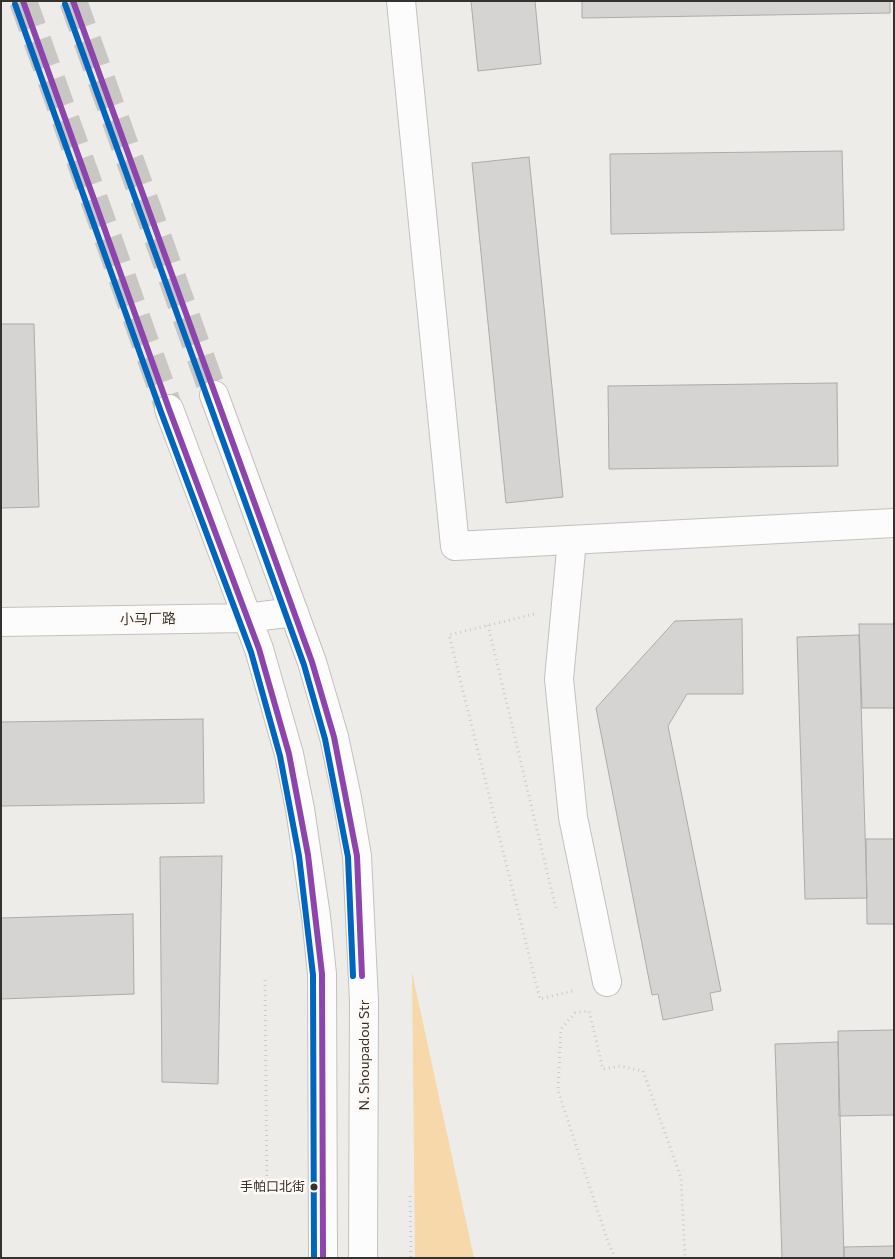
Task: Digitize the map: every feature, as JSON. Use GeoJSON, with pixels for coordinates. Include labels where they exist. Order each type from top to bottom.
{"type":"FeatureCollection","features":[{"type":"Feature","properties":{"kind":"street"},"geometry":{"type":"LineString","coordinates":[[401,1],[455,546],[894,523]]}},
{"type":"Feature","properties":{"kind":"street","name":"N. Shoupadou Str"},"geometry":{"type":"LineString","coordinates":[[214,395],[294,612],[334,737],[357,856],[365,1045],[363,1258]]}},
{"type":"Feature","properties":{"kind":"street"},"geometry":{"type":"LineString","coordinates":[[169,409],[259,649],[289,754],[316,916],[322,974],[323,1258]]}},
{"type":"Feature","properties":{"kind":"street"},"geometry":{"type":"LineString","coordinates":[[572,540],[559,678],[573,817],[607,982]]}},
{"type":"Feature","properties":{"kind":"street","name":"小马厂路"},"geometry":{"type":"LineString","coordinates":[[1,622],[246,618],[294,612]]}},
{"type":"Feature","properties":{"kind":"path"},"geometry":{"type":"LineString","coordinates":[[566,606],[449,635],[540,999],[576,990],[574,981]]}},
{"type":"Feature","properties":{"kind":"path"},"geometry":{"type":"LineString","coordinates":[[488,625],[558,914]]}},
{"type":"Feature","properties":{"kind":"path"},"geometry":{"type":"LineString","coordinates":[[266,980],[266,1195]]}},
{"type":"Feature","properties":{"kind":"path"},"geometry":{"type":"LineString","coordinates":[[616,1258],[608,1245],[558,1090],[561,1029],[575,1013],[589,1011],[603,1069],[620,1066],[643,1071],[681,1178],[685,1258]]}},
{"type":"Feature","properties":{"kind":"path"},"geometry":{"type":"LineString","coordinates":[[410,1196],[411,1258]]}},
{"type":"Feature","properties":{"kind":"shaded area"},"geometry":{"type":"Polygon","coordinates":[[[412,972],[474,1258],[415,1258],[412,972]]]}},
{"type":"Feature","properties":{"kind":"building"},"geometry":{"type":"Polygon","coordinates":[[[471,1],[535,1],[541,64],[478,71],[471,1]]]}},
{"type":"Feature","properties":{"kind":"building"},"geometry":{"type":"Polygon","coordinates":[[[582,1],[890,1],[890,13],[582,18],[582,1]]]}},
{"type":"Feature","properties":{"kind":"building"},"geometry":{"type":"Polygon","coordinates":[[[842,151],[844,230],[611,234],[610,154],[842,151]]]}},
{"type":"Feature","properties":{"kind":"building"},"geometry":{"type":"Polygon","coordinates":[[[529,157],[563,497],[506,503],[472,163],[529,157]]]}},
{"type":"Feature","properties":{"kind":"building"},"geometry":{"type":"Polygon","coordinates":[[[1,324],[34,324],[39,507],[1,508],[1,324]]]}},
{"type":"Feature","properties":{"kind":"building"},"geometry":{"type":"Polygon","coordinates":[[[837,383],[838,466],[609,469],[608,386],[837,383]]]}},
{"type":"Feature","properties":{"kind":"building"},"geometry":{"type":"Polygon","coordinates":[[[742,619],[743,694],[687,694],[668,726],[721,991],[710,993],[713,1010],[663,1020],[658,994],[652,995],[596,708],[675,621],[742,619]]]}},
{"type":"Feature","properties":{"kind":"building"},"geometry":{"type":"Polygon","coordinates":[[[859,624],[894,624],[894,708],[862,708],[859,624]]]}},
{"type":"Feature","properties":{"kind":"building"},"geometry":{"type":"Polygon","coordinates":[[[859,635],[867,898],[805,899],[797,637],[859,635]]]}},
{"type":"Feature","properties":{"kind":"building"},"geometry":{"type":"Polygon","coordinates":[[[203,719],[204,803],[1,806],[1,722],[203,719]]]}},
{"type":"Feature","properties":{"kind":"building"},"geometry":{"type":"Polygon","coordinates":[[[866,839],[894,839],[894,924],[867,924],[866,839]]]}},
{"type":"Feature","properties":{"kind":"building"},"geometry":{"type":"Polygon","coordinates":[[[222,856],[218,1084],[162,1082],[160,857],[222,856]]]}},
{"type":"Feature","properties":{"kind":"building"},"geometry":{"type":"Polygon","coordinates":[[[133,914],[134,994],[1,999],[1,918],[133,914]]]}},
{"type":"Feature","properties":{"kind":"building"},"geometry":{"type":"Polygon","coordinates":[[[894,1030],[894,1115],[839,1116],[838,1031],[894,1030]]]}},
{"type":"Feature","properties":{"kind":"building"},"geometry":{"type":"Polygon","coordinates":[[[838,1042],[844,1258],[782,1258],[775,1044],[838,1042]]]}},
{"type":"Feature","properties":{"kind":"building"},"geometry":{"type":"Polygon","coordinates":[[[894,1246],[894,1258],[844,1258],[844,1247],[894,1246]]]}},
{"type":"Feature","properties":{"kind":"tunnel"},"geometry":{"type":"LineString","coordinates":[[23,1],[169,409]]}},
{"type":"Feature","properties":{"kind":"tunnel"},"geometry":{"type":"LineString","coordinates":[[73,1],[214,395]]}},
{"type":"Feature","properties":{"kind":"transit line"},"geometry":{"type":"LineString","coordinates":[[23,1],[169,409],[259,649],[289,754],[308,855],[322,974],[323,1258]]}},
{"type":"Feature","properties":{"kind":"transit line"},"geometry":{"type":"LineString","coordinates":[[73,1],[312,662],[334,737],[357,856],[362,976]]}},
{"type":"Feature","properties":{"kind":"transit line"},"geometry":{"type":"LineString","coordinates":[[15,4],[161,412],[251,652],[280,756],[299,856],[313,975],[314,1258]]}},
{"type":"Feature","properties":{"kind":"transit line"},"geometry":{"type":"LineString","coordinates":[[65,4],[304,665],[325,739],[348,857],[353,976]]}},
{"type":"Feature","properties":{"kind":"place","name":"手帕口北街"},"geometry":{"type":"Point","coordinates":[314,1187]}}]}
